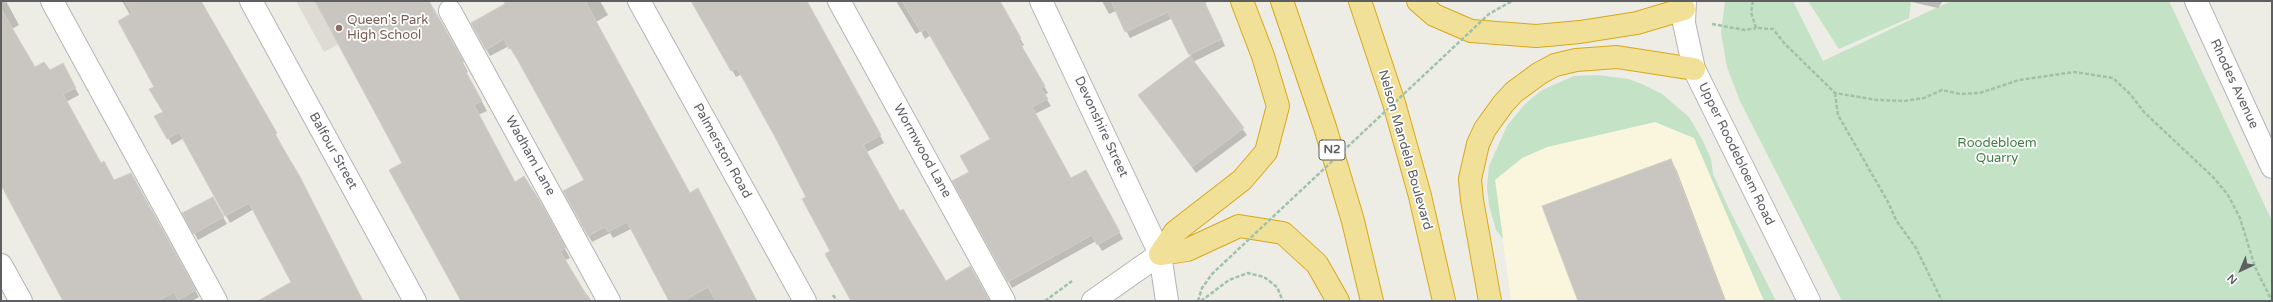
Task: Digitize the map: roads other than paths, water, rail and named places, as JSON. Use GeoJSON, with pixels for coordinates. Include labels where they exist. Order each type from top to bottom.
{"type":"FeatureCollection","features":[{"type":"Feature","properties":{"kind":"highway"},"geometry":{"type":"LineString","coordinates":[[1160,254],[1175,232],[1242,180],[1266,152],[1278,106],[1263,56],[1242,1]]}},
{"type":"Feature","properties":{"kind":"highway","name":"N2"},"geometry":{"type":"LineString","coordinates":[[1282,1],[1325,126],[1353,221],[1372,301]]}},
{"type":"Feature","properties":{"kind":"highway","name":"Nelson Mandela Boulevard"},"geometry":{"type":"LineString","coordinates":[[1360,1],[1396,110],[1420,196],[1444,301]]}},
{"type":"Feature","properties":{"kind":"highway"},"geometry":{"type":"LineString","coordinates":[[1418,1],[1434,15],[1471,31],[1536,36],[1580,32],[1637,23],[1684,11]]}},
{"type":"Feature","properties":{"kind":"highway"},"geometry":{"type":"LineString","coordinates":[[1490,301],[1472,200],[1470,179],[1478,144],[1485,129],[1503,104],[1514,92],[1540,72],[1576,60],[1617,57],[1694,69]]}},
{"type":"Feature","properties":{"kind":"highway"},"geometry":{"type":"LineString","coordinates":[[1160,254],[1187,250],[1239,226],[1283,233],[1317,264],[1338,301]]}},
{"type":"Feature","properties":{"kind":"street"},"geometry":{"type":"LineString","coordinates":[[52,1],[216,301]]}},
{"type":"Feature","properties":{"kind":"street","name":"Balfour Street"},"geometry":{"type":"LineString","coordinates":[[251,1],[415,301]]}},
{"type":"Feature","properties":{"kind":"street","name":"Palmerston Road"},"geometry":{"type":"LineString","coordinates":[[639,1],[805,301]]}},
{"type":"Feature","properties":{"kind":"street","name":"Wormwood Lane"},"geometry":{"type":"LineString","coordinates":[[839,1],[1004,301]]}},
{"type":"Feature","properties":{"kind":"street","name":"Devonshire Street"},"geometry":{"type":"LineString","coordinates":[[1041,1],[1160,254]]}},
{"type":"Feature","properties":{"kind":"street","name":"Rhodes Avenue"},"geometry":{"type":"LineString","coordinates":[[2196,1],[2272,166]]}},
{"type":"Feature","properties":{"kind":"street","name":"Wadham Lane"},"geometry":{"type":"LineString","coordinates":[[450,11],[609,301]]}},
{"type":"Feature","properties":{"kind":"street","name":"Upper Roodebloem Road"},"geometry":{"type":"LineString","coordinates":[[1684,11],[1694,69],[1809,301]]}},
{"type":"Feature","properties":{"kind":"street"},"geometry":{"type":"LineString","coordinates":[[1097,300],[1160,254],[1167,301]]}},
{"type":"Feature","properties":{"kind":"street"},"geometry":{"type":"LineString","coordinates":[[1,266],[21,301]]}},
{"type":"Feature","properties":{"kind":"place","name":"Queen's Park High School"},"geometry":{"type":"Point","coordinates":[339,28]}},
{"type":"Feature","properties":{"kind":"park label","name":"Roodebloem Quarry"},"geometry":{"type":"Point","coordinates":[1997,152]}}]}
